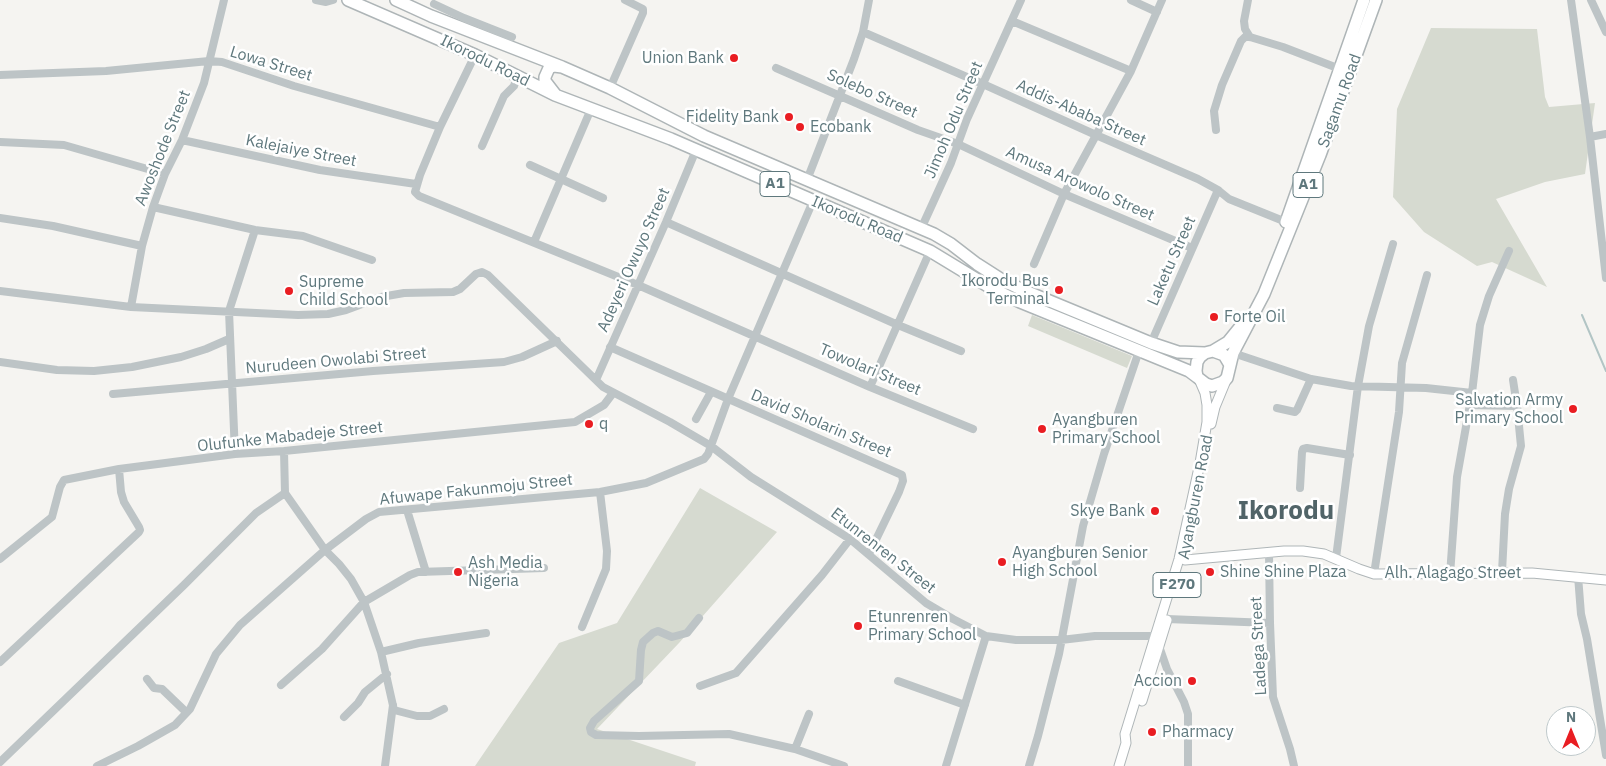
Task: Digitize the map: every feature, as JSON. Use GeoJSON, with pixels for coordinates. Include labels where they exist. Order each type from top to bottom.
{"type":"FeatureCollection","features":[{"type":"Feature","properties":{"kind":"highway","name":"Ikorodu Road"},"geometry":{"type":"LineString","coordinates":[[348,0],[475,54],[555,95],[696,150],[930,252],[991,288],[1020,302],[1189,371],[1198,377]]}},
{"type":"Feature","properties":{"kind":"highway","name":"Ikorodu Road"},"geometry":{"type":"LineString","coordinates":[[396,0],[434,7],[610,88],[704,136],[921,229],[951,244],[1002,280],[1151,343],[1178,352],[1209,352]]}},
{"type":"Feature","properties":{"kind":"highway","name":"Sagamu Road"},"geometry":{"type":"LineString","coordinates":[[1230,365],[1233,353],[1264,294],[1321,138],[1340,69],[1364,0]]}},
{"type":"Feature","properties":{"kind":"highway","name":"Sagamu Road"},"geometry":{"type":"LineString","coordinates":[[1209,352],[1220,348],[1232,338],[1245,318],[1321,138],[1376,0]]}},
{"type":"Feature","properties":{"kind":"highway"},"geometry":{"type":"LineString","coordinates":[[555,95],[545,81],[545,77],[549,68],[554,66],[562,67]]}},
{"type":"Feature","properties":{"kind":"highway"},"geometry":{"type":"LineString","coordinates":[[1209,352],[1224,355],[1230,365],[1227,378],[1218,385],[1206,384],[1198,377],[1196,371],[1197,362],[1209,352]]}},
{"type":"Feature","properties":{"kind":"main road","name":"F270"},"geometry":{"type":"LineString","coordinates":[[1198,377],[1205,393],[1209,422]]}},
{"type":"Feature","properties":{"kind":"main road","name":"F270"},"geometry":{"type":"LineString","coordinates":[[1209,422],[1227,378]]}},
{"type":"Feature","properties":{"kind":"main road","name":"Ayangburen Road"},"geometry":{"type":"LineString","coordinates":[[1119,766],[1159,646],[1184,560],[1205,464],[1209,422]]}},
{"type":"Feature","properties":{"kind":"main road","name":"Ayangburen Road"},"geometry":{"type":"LineString","coordinates":[[1126,743],[1125,734],[1178,559],[1209,422]]}},
{"type":"Feature","properties":{"kind":"main road","name":"Alh. Alagago Street"},"geometry":{"type":"LineString","coordinates":[[1184,560],[1303,551],[1336,558],[1374,574],[1450,575],[1502,572],[1578,576],[1606,580]]}},
{"type":"Feature","properties":{"kind":"street","name":"Awoshode Street"},"geometry":{"type":"LineString","coordinates":[[131,307],[142,246],[153,207],[204,83],[224,0]]}},
{"type":"Feature","properties":{"kind":"street"},"geometry":{"type":"LineString","coordinates":[[316,0],[326,2],[333,0]]}},
{"type":"Feature","properties":{"kind":"street"},"geometry":{"type":"LineString","coordinates":[[610,88],[643,13],[643,9],[625,0]]}},
{"type":"Feature","properties":{"kind":"street"},"geometry":{"type":"LineString","coordinates":[[807,180],[841,95],[862,32],[869,0]]}},
{"type":"Feature","properties":{"kind":"street","name":"Jimoh Odu Street"},"geometry":{"type":"LineString","coordinates":[[921,229],[1021,0]]}},
{"type":"Feature","properties":{"kind":"street"},"geometry":{"type":"LineString","coordinates":[[1131,0],[1157,12]]}},
{"type":"Feature","properties":{"kind":"street"},"geometry":{"type":"LineString","coordinates":[[1034,264],[1064,194],[1131,71],[1162,0]]}},
{"type":"Feature","properties":{"kind":"street"},"geometry":{"type":"LineString","coordinates":[[1248,0],[1244,21],[1245,29],[1250,37]]}},
{"type":"Feature","properties":{"kind":"street"},"geometry":{"type":"LineString","coordinates":[[1571,0],[1590,137],[1606,278]]}},
{"type":"Feature","properties":{"kind":"street"},"geometry":{"type":"LineString","coordinates":[[1592,0],[1606,32]]}},
{"type":"Feature","properties":{"kind":"street"},"geometry":{"type":"LineString","coordinates":[[434,7],[512,37]]}},
{"type":"Feature","properties":{"kind":"street"},"geometry":{"type":"LineString","coordinates":[[1012,21],[1131,71]]}},
{"type":"Feature","properties":{"kind":"street","name":"Addis-Ababa Street"},"geometry":{"type":"LineString","coordinates":[[862,32],[1198,179],[1218,190],[1229,199],[1286,222]]}},
{"type":"Feature","properties":{"kind":"street"},"geometry":{"type":"LineString","coordinates":[[1216,130],[1214,112],[1225,75],[1241,40],[1245,37],[1250,37],[1340,69]]}},
{"type":"Feature","properties":{"kind":"street"},"geometry":{"type":"LineString","coordinates":[[416,184],[440,127],[475,54]]}},
{"type":"Feature","properties":{"kind":"street","name":"Lowa Street"},"geometry":{"type":"LineString","coordinates":[[0,75],[106,71],[209,61],[222,62],[294,86],[440,127]]}},
{"type":"Feature","properties":{"kind":"street","name":"Solebo Street"},"geometry":{"type":"LineString","coordinates":[[776,68],[918,130],[958,144]]}},
{"type":"Feature","properties":{"kind":"street"},"geometry":{"type":"LineString","coordinates":[[482,146],[504,96],[514,86],[517,76]]}},
{"type":"Feature","properties":{"kind":"street"},"geometry":{"type":"LineString","coordinates":[[534,242],[591,109]]}},
{"type":"Feature","properties":{"kind":"street"},"geometry":{"type":"LineString","coordinates":[[1590,137],[1606,134]]}},
{"type":"Feature","properties":{"kind":"street","name":"Kalejaiye Street"},"geometry":{"type":"LineString","coordinates":[[182,140],[320,170],[416,184]]}},
{"type":"Feature","properties":{"kind":"street"},"geometry":{"type":"LineString","coordinates":[[0,142],[64,145],[165,174]]}},
{"type":"Feature","properties":{"kind":"street","name":"Amusa Arowolo Street"},"geometry":{"type":"LineString","coordinates":[[958,144],[1064,194],[1192,248]]}},
{"type":"Feature","properties":{"kind":"street","name":"Adeyeri Owuyo Street"},"geometry":{"type":"LineString","coordinates":[[596,380],[696,150]]}},
{"type":"Feature","properties":{"kind":"street"},"geometry":{"type":"LineString","coordinates":[[530,166],[602,198]]}},
{"type":"Feature","properties":{"kind":"street","name":"Towolari Street"},"geometry":{"type":"LineString","coordinates":[[416,184],[415,192],[419,196],[638,285],[870,387],[974,428]]}},
{"type":"Feature","properties":{"kind":"street","name":"Laketu Street"},"geometry":{"type":"LineString","coordinates":[[1151,343],[1218,190]]}},
{"type":"Feature","properties":{"kind":"street"},"geometry":{"type":"LineString","coordinates":[[711,446],[728,399],[813,201]]}},
{"type":"Feature","properties":{"kind":"street"},"geometry":{"type":"LineString","coordinates":[[153,207],[255,230],[303,236],[372,260]]}},
{"type":"Feature","properties":{"kind":"street"},"geometry":{"type":"LineString","coordinates":[[0,218],[53,226],[142,246]]}},
{"type":"Feature","properties":{"kind":"street"},"geometry":{"type":"LineString","coordinates":[[666,222],[961,351]]}},
{"type":"Feature","properties":{"kind":"street"},"geometry":{"type":"LineString","coordinates":[[235,454],[229,311],[255,230]]}},
{"type":"Feature","properties":{"kind":"street"},"geometry":{"type":"LineString","coordinates":[[1336,558],[1358,386],[1369,326],[1393,244]]}},
{"type":"Feature","properties":{"kind":"street"},"geometry":{"type":"LineString","coordinates":[[1450,575],[1457,477],[1472,393],[1480,325],[1489,296],[1509,251]]}},
{"type":"Feature","properties":{"kind":"street"},"geometry":{"type":"LineString","coordinates":[[870,387],[930,252]]}},
{"type":"Feature","properties":{"kind":"street","name":"Etunrenren Street"},"geometry":{"type":"LineString","coordinates":[[229,311],[298,315],[328,314],[346,310],[381,297],[404,293],[453,292],[460,289],[476,274],[482,272],[488,275],[556,340],[602,387],[670,422],[711,446],[751,477],[850,539],[926,603],[953,619],[986,636],[1016,640],[1061,640],[1095,636],[1156,636]]}},
{"type":"Feature","properties":{"kind":"street"},"geometry":{"type":"LineString","coordinates":[[1374,574],[1399,412],[1402,363],[1427,275]]}},
{"type":"Feature","properties":{"kind":"street"},"geometry":{"type":"LineString","coordinates":[[0,291],[131,307],[229,311]]}},
{"type":"Feature","properties":{"kind":"street"},"geometry":{"type":"LineString","coordinates":[[0,362],[57,370],[94,371],[132,367],[182,357],[206,350],[229,339]]}},
{"type":"Feature","properties":{"kind":"street","name":"Nurudeen Owolabi Street"},"geometry":{"type":"LineString","coordinates":[[113,394],[373,371],[504,362],[522,357],[556,340]]}},
{"type":"Feature","properties":{"kind":"street","name":"David Sholarin Street"},"geometry":{"type":"LineString","coordinates":[[610,346],[902,475],[903,481],[900,492],[869,554]]}},
{"type":"Feature","properties":{"kind":"street"},"geometry":{"type":"LineString","coordinates":[[1029,766],[1060,654],[1083,526],[1110,436],[1139,351]]}},
{"type":"Feature","properties":{"kind":"street"},"geometry":{"type":"LineString","coordinates":[[1233,353],[1311,379],[1358,386],[1400,387],[1472,393]]}},
{"type":"Feature","properties":{"kind":"street"},"geometry":{"type":"LineString","coordinates":[[1277,408],[1294,412],[1297,410],[1311,379]]}},
{"type":"Feature","properties":{"kind":"street"},"geometry":{"type":"LineString","coordinates":[[1502,572],[1505,514],[1509,489],[1521,446],[1513,380]]}},
{"type":"Feature","properties":{"kind":"street"},"geometry":{"type":"LineString","coordinates":[[696,419],[711,392]]}},
{"type":"Feature","properties":{"kind":"street","name":"Olufunke Mabadeje Street"},"geometry":{"type":"LineString","coordinates":[[0,559],[52,517],[60,487],[64,480],[235,454],[284,452],[575,422],[604,405],[613,393]]}},
{"type":"Feature","properties":{"kind":"street"},"geometry":{"type":"LineString","coordinates":[[1469,405],[1517,406]]}},
{"type":"Feature","properties":{"kind":"street","name":"Afuwape Fakunmoju Street"},"geometry":{"type":"LineString","coordinates":[[97,766],[176,725],[200,690],[216,654],[240,625],[325,550],[366,518],[379,512],[392,510],[600,492],[646,483],[704,459],[711,446]]}},
{"type":"Feature","properties":{"kind":"street"},"geometry":{"type":"LineString","coordinates":[[1300,488],[1303,449],[1350,455]]}},
{"type":"Feature","properties":{"kind":"street"},"geometry":{"type":"LineString","coordinates":[[284,452],[285,494],[325,550],[351,579],[364,602],[381,652],[392,705],[385,766]]}},
{"type":"Feature","properties":{"kind":"street"},"geometry":{"type":"LineString","coordinates":[[0,662],[139,532],[139,527],[124,502],[121,492],[120,470]]}},
{"type":"Feature","properties":{"kind":"street"},"geometry":{"type":"LineString","coordinates":[[582,627],[606,569],[607,550],[600,492]]}},
{"type":"Feature","properties":{"kind":"street"},"geometry":{"type":"LineString","coordinates":[[0,762],[256,514],[285,494]]}},
{"type":"Feature","properties":{"kind":"street"},"geometry":{"type":"LineString","coordinates":[[406,510],[426,572]]}},
{"type":"Feature","properties":{"kind":"street"},"geometry":{"type":"LineString","coordinates":[[700,686],[736,673],[822,575],[850,539]]}},
{"type":"Feature","properties":{"kind":"street","name":"Ladega Street"},"geometry":{"type":"LineString","coordinates":[[1269,553],[1273,696],[1294,766]]}},
{"type":"Feature","properties":{"kind":"street"},"geometry":{"type":"LineString","coordinates":[[281,685],[322,649],[364,602],[410,575],[418,572],[544,568]]}},
{"type":"Feature","properties":{"kind":"street"},"geometry":{"type":"LineString","coordinates":[[1578,576],[1581,614],[1587,639],[1606,755]]}},
{"type":"Feature","properties":{"kind":"street"},"geometry":{"type":"LineString","coordinates":[[698,618],[687,633],[672,637],[658,631],[643,642],[640,650],[639,681],[594,721],[590,732],[596,734],[630,735],[729,734],[794,749],[844,766]]}},
{"type":"Feature","properties":{"kind":"street"},"geometry":{"type":"LineString","coordinates":[[1167,620],[1270,623]]}},
{"type":"Feature","properties":{"kind":"street"},"geometry":{"type":"LineString","coordinates":[[381,652],[419,643],[486,633]]}},
{"type":"Feature","properties":{"kind":"street"},"geometry":{"type":"LineString","coordinates":[[946,766],[986,636]]}},
{"type":"Feature","properties":{"kind":"street"},"geometry":{"type":"LineString","coordinates":[[1159,646],[1167,669],[1188,714],[1188,766]]}},
{"type":"Feature","properties":{"kind":"street"},"geometry":{"type":"LineString","coordinates":[[344,717],[358,703],[365,692],[387,674]]}},
{"type":"Feature","properties":{"kind":"street"},"geometry":{"type":"LineString","coordinates":[[147,680],[154,688],[162,689],[186,712]]}},
{"type":"Feature","properties":{"kind":"street"},"geometry":{"type":"LineString","coordinates":[[898,681],[965,705]]}},
{"type":"Feature","properties":{"kind":"street"},"geometry":{"type":"LineString","coordinates":[[392,705],[394,710],[398,712],[417,716],[430,716],[444,709]]}},
{"type":"Feature","properties":{"kind":"street"},"geometry":{"type":"LineString","coordinates":[[794,749],[809,714]]}},
{"type":"Feature","properties":{"kind":"shaded area"},"geometry":{"type":"Polygon","coordinates":[[[1431,28],[1537,29],[1545,97],[1549,107],[1595,103],[1585,174],[1545,182],[1496,199],[1547,287],[1492,262],[1477,266],[1424,232],[1393,197],[1397,109],[1431,28]]]}},
{"type":"Feature","properties":{"kind":"shaded area"},"geometry":{"type":"Polygon","coordinates":[[[1032,315],[1132,356],[1127,368],[1028,326],[1032,315]]]}},
{"type":"Feature","properties":{"kind":"shaded area"},"geometry":{"type":"Polygon","coordinates":[[[700,488],[777,532],[679,643],[597,729],[696,762],[695,766],[475,766],[559,643],[617,623],[700,488]]]}},
{"type":"Feature","properties":{"kind":"waterway"},"geometry":{"type":"LineString","coordinates":[[1582,315],[1606,371]]}},
{"type":"Feature","properties":{"kind":"place","name":"Union Bank"},"geometry":{"type":"Point","coordinates":[734,58]}},
{"type":"Feature","properties":{"kind":"place","name":"Fidelity Bank"},"geometry":{"type":"Point","coordinates":[789,117]}},
{"type":"Feature","properties":{"kind":"place","name":"Ecobank"},"geometry":{"type":"Point","coordinates":[800,127]}},
{"type":"Feature","properties":{"kind":"place","name":"Ikorodu Bus Terminal"},"geometry":{"type":"Point","coordinates":[1059,290]}},
{"type":"Feature","properties":{"kind":"place","name":"Supreme Child School"},"geometry":{"type":"Point","coordinates":[289,291]}},
{"type":"Feature","properties":{"kind":"place","name":"Forte Oil"},"geometry":{"type":"Point","coordinates":[1214,317]}},
{"type":"Feature","properties":{"kind":"place","name":"Salvation Army Primary School"},"geometry":{"type":"Point","coordinates":[1573,409]}},
{"type":"Feature","properties":{"kind":"place","name":"q"},"geometry":{"type":"Point","coordinates":[589,424]}},
{"type":"Feature","properties":{"kind":"place","name":"Ayangburen Primary School"},"geometry":{"type":"Point","coordinates":[1042,429]}},
{"type":"Feature","properties":{"kind":"place","name":"Skye Bank"},"geometry":{"type":"Point","coordinates":[1155,511]}},
{"type":"Feature","properties":{"kind":"place","name":"Ayangburen Senior High School"},"geometry":{"type":"Point","coordinates":[1002,562]}},
{"type":"Feature","properties":{"kind":"place","name":"Ash Media Nigeria"},"geometry":{"type":"Point","coordinates":[458,572]}},
{"type":"Feature","properties":{"kind":"place","name":"Shine Shine Plaza"},"geometry":{"type":"Point","coordinates":[1210,572]}},
{"type":"Feature","properties":{"kind":"place","name":"Etunrenren Primary School"},"geometry":{"type":"Point","coordinates":[858,626]}},
{"type":"Feature","properties":{"kind":"place","name":"Accion"},"geometry":{"type":"Point","coordinates":[1192,681]}},
{"type":"Feature","properties":{"kind":"place","name":"Pharmacy"},"geometry":{"type":"Point","coordinates":[1152,732]}},
{"type":"Feature","properties":{"kind":"district","name":"Ikorodu"},"geometry":{"type":"Point","coordinates":[1286,511]}}]}
